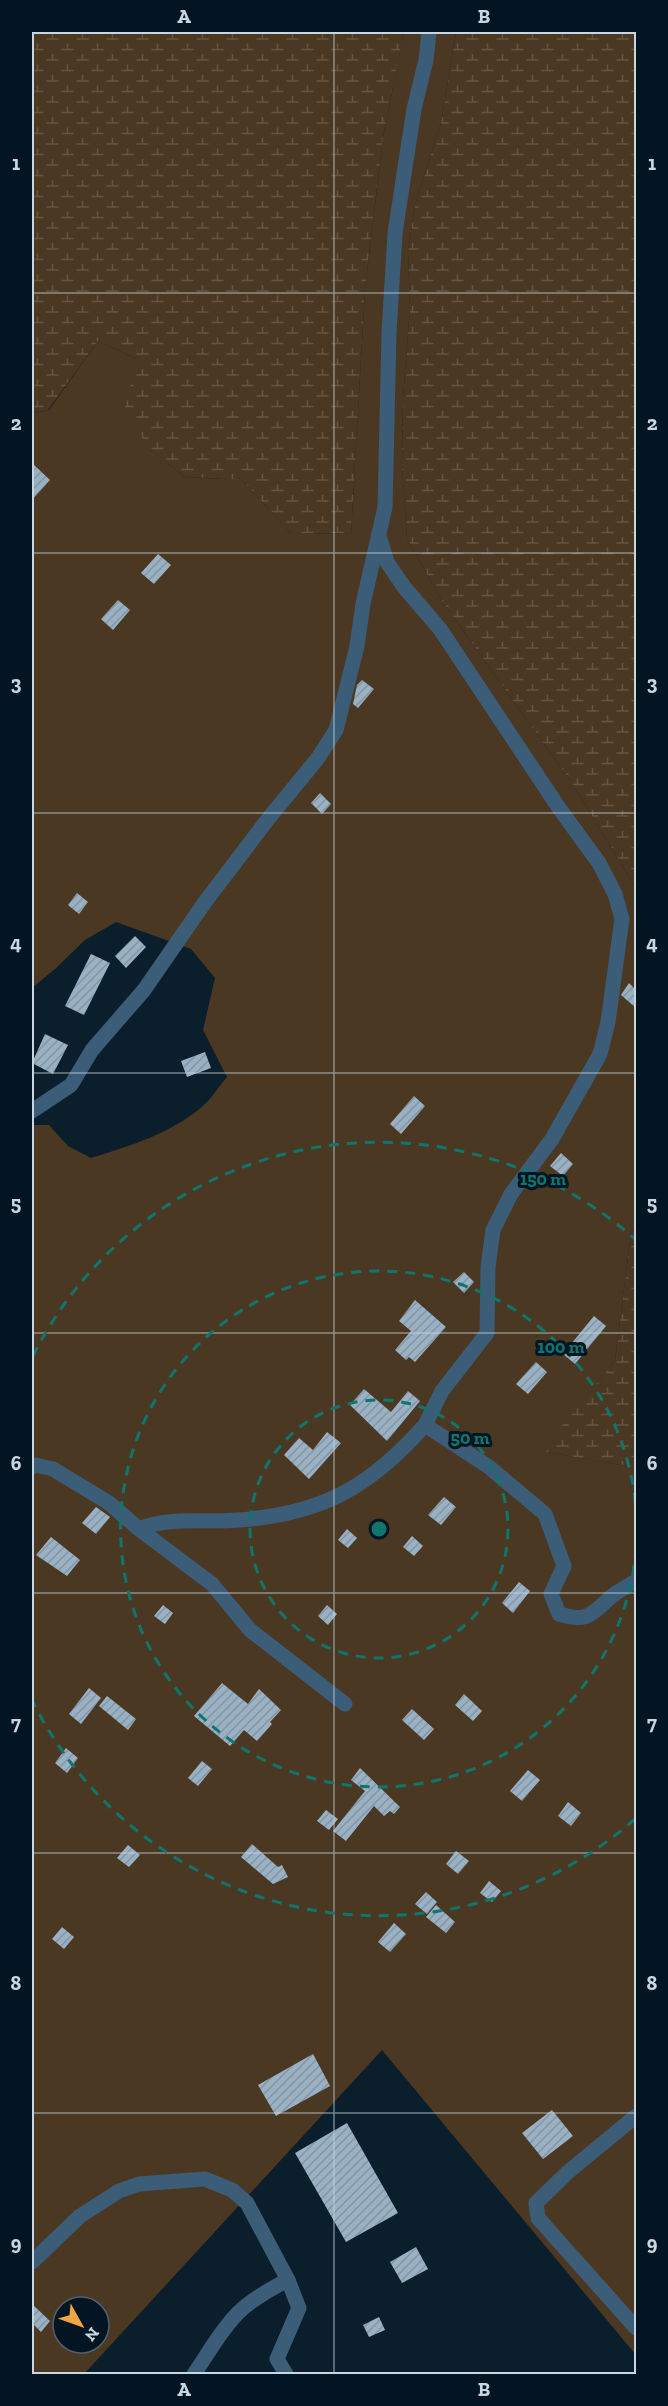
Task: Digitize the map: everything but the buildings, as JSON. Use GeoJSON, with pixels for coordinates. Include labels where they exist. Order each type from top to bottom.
{"type":"FeatureCollection","features":[{"type":"Feature","properties":{"kind":"street"},"geometry":{"type":"LineString","coordinates":[[32,1111],[71,1085],[92,1050],[144,990],[205,902],[318,758],[336,730],[357,646],[385,507],[389,333],[395,233],[429,32]]}},
{"type":"Feature","properties":{"kind":"street"},"geometry":{"type":"LineString","coordinates":[[139,1529],[157,1522],[238,1521],[295,1513],[353,1489],[405,1447],[424,1425],[442,1391],[487,1333],[488,1267],[493,1230],[511,1194],[552,1139],[600,1054],[610,1011],[622,919],[615,894],[599,863],[559,808],[440,629],[404,587],[387,562],[379,536]]}},
{"type":"Feature","properties":{"kind":"street"},"geometry":{"type":"LineString","coordinates":[[424,1425],[489,1467],[545,1514],[564,1566],[550,1594],[559,1614],[575,1619],[593,1615],[615,1594],[636,1581]]}},
{"type":"Feature","properties":{"kind":"street"},"geometry":{"type":"LineString","coordinates":[[32,1467],[36,1465],[53,1469],[109,1503],[139,1529],[212,1584],[250,1630],[345,1704]]}},
{"type":"Feature","properties":{"kind":"street"},"geometry":{"type":"LineString","coordinates":[[636,2116],[536,2202],[538,2218],[636,2328]]}},
{"type":"Feature","properties":{"kind":"street"},"geometry":{"type":"LineString","coordinates":[[32,2262],[80,2217],[119,2191],[140,2184],[205,2179],[232,2190],[247,2204],[288,2280],[300,2308],[277,2359],[286,2374]]}},
{"type":"Feature","properties":{"kind":"street"},"geometry":{"type":"LineString","coordinates":[[194,2374],[238,2313],[259,2296],[288,2280]]}},
{"type":"Feature","properties":{"kind":"green space"},"geometry":{"type":"Polygon","coordinates":[[[32,32],[404,32],[383,137],[365,289],[351,533],[292,534],[242,480],[185,477],[150,449],[124,411],[137,359],[98,341],[48,410],[32,413],[32,32]]]}},
{"type":"Feature","properties":{"kind":"green space"},"geometry":{"type":"Polygon","coordinates":[[[404,32],[456,32],[441,123],[415,205],[408,252],[410,307],[403,399],[402,465],[407,538],[442,601],[572,783],[636,888],[636,1226],[631,1233],[615,1361],[542,1451],[626,1466],[636,1458],[636,2355],[382,2050],[111,2345],[111,2295],[51,2295],[51,2355],[101,2355],[84,2374],[32,2374],[32,1125],[49,1125],[68,1146],[91,1158],[135,1143],[178,1124],[203,1106],[227,1077],[203,1030],[215,978],[191,949],[116,922],[85,940],[32,988],[32,413],[49,410],[98,341],[137,359],[150,449],[185,477],[242,480],[292,534],[351,533],[365,289],[383,137],[404,32]]]}},
{"type":"Feature","properties":{"kind":"green space"},"geometry":{"type":"Polygon","coordinates":[[[456,32],[636,32],[636,888],[572,783],[442,601],[407,538],[402,465],[403,399],[410,307],[408,252],[415,205],[441,123],[456,32]]]}},
{"type":"Feature","properties":{"kind":"green space"},"geometry":{"type":"Polygon","coordinates":[[[636,1226],[636,1458],[626,1466],[541,1451],[615,1361],[631,1233],[636,1226]]]}}]}
